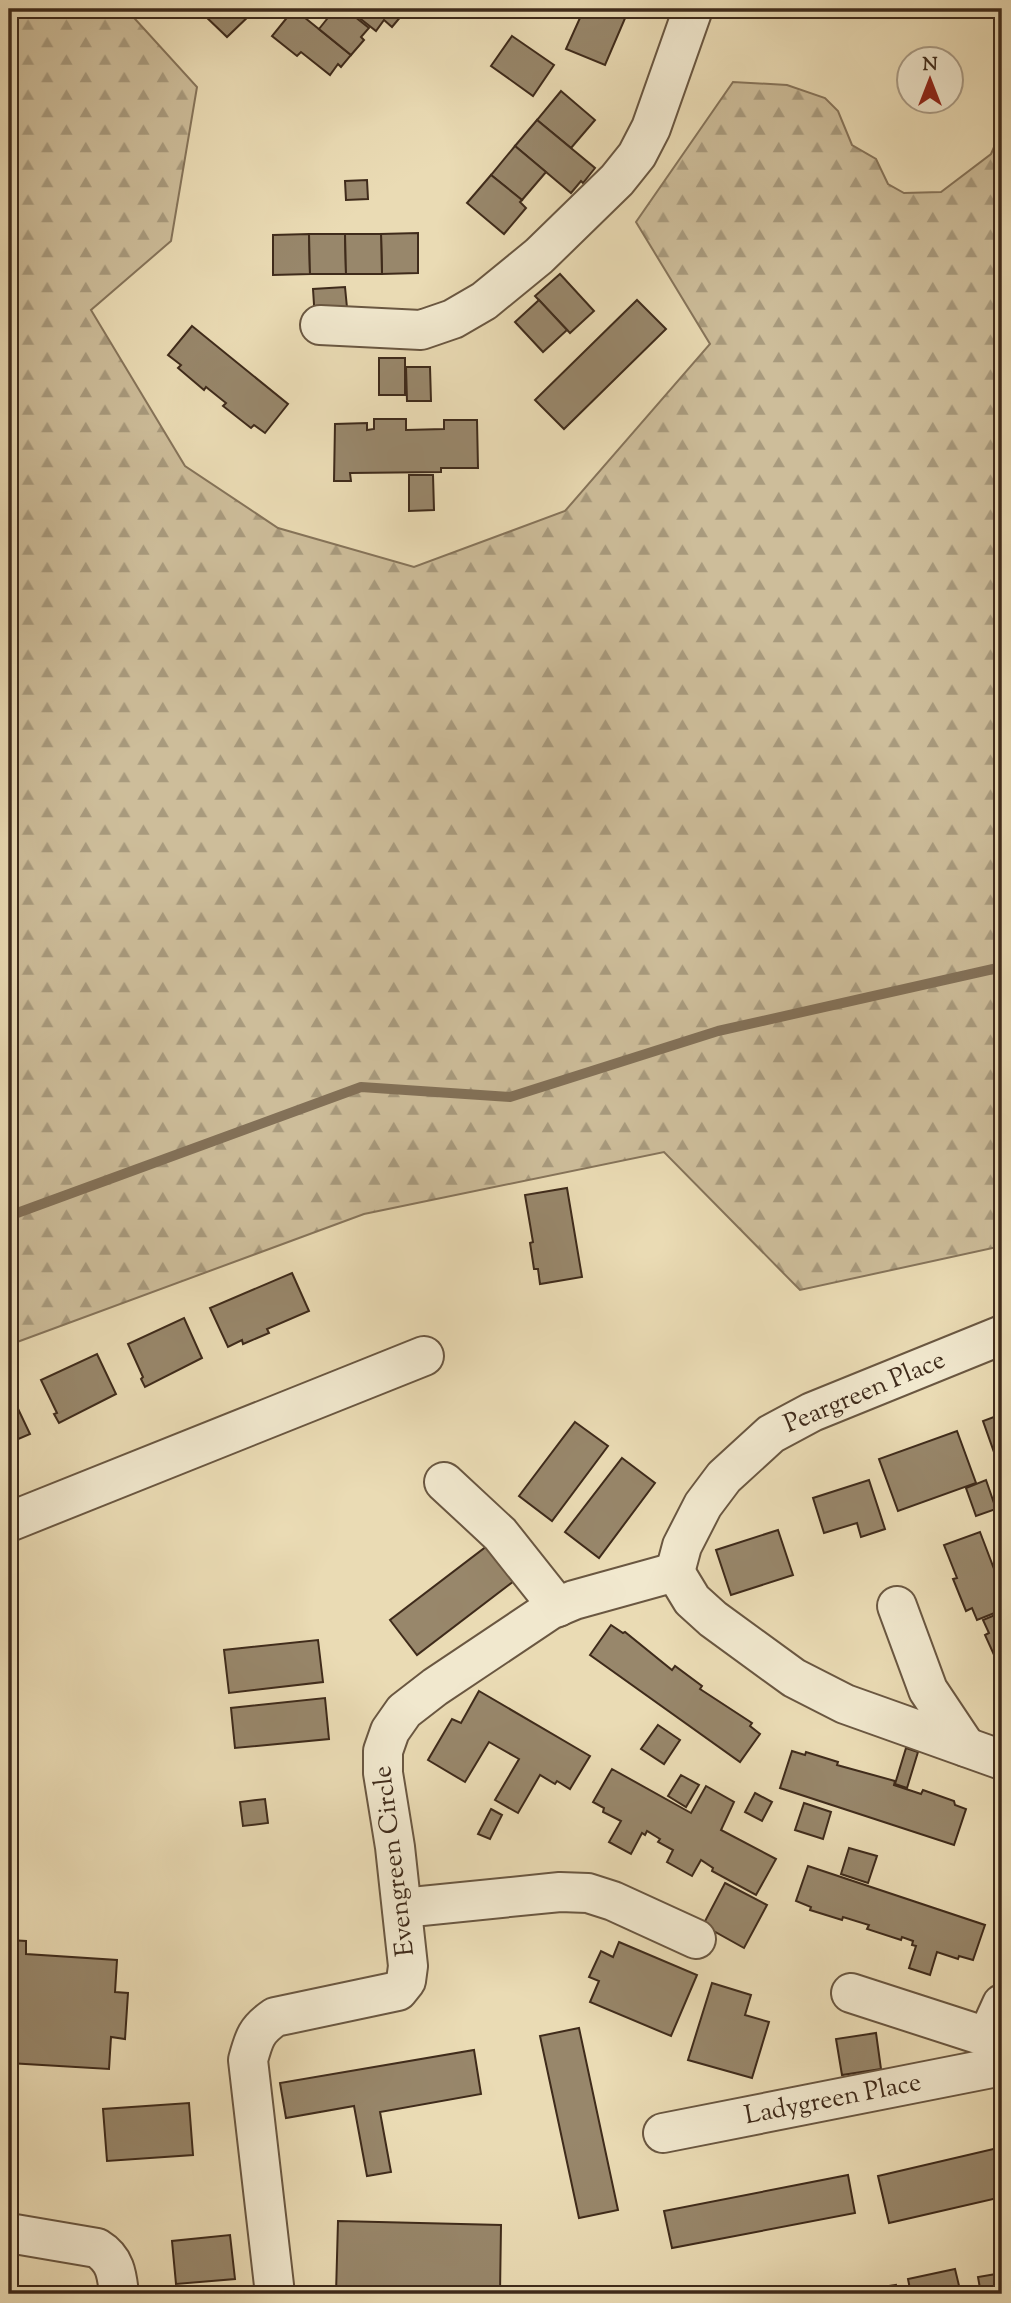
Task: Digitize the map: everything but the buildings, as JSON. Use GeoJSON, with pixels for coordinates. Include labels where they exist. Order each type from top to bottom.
{"type":"FeatureCollection","features":[{"type":"Feature","properties":{"kind":"street"},"geometry":{"type":"LineString","coordinates":[[320,325],[421,330],[453,319],[484,302],[539,256],[617,180],[637,155],[651,128],[693,9]]}},
{"type":"Feature","properties":{"kind":"street","name":"Peargreen Place"},"geometry":{"type":"LineString","coordinates":[[675,1572],[682,1546],[703,1505],[724,1477],[771,1434],[812,1412],[1002,1335]]}},
{"type":"Feature","properties":{"kind":"street"},"geometry":{"type":"LineString","coordinates":[[9,1522],[424,1356]]}},
{"type":"Feature","properties":{"kind":"street"},"geometry":{"type":"LineString","coordinates":[[444,1482],[500,1534],[558,1607]]}},
{"type":"Feature","properties":{"kind":"street"},"geometry":{"type":"LineString","coordinates":[[675,1572],[692,1600],[712,1619],[794,1678],[845,1704],[1002,1760]]}},
{"type":"Feature","properties":{"kind":"street","name":"Evengreen Circle"},"geometry":{"type":"LineString","coordinates":[[275,2294],[248,2060],[253,2040],[261,2026],[275,2017],[398,1991],[406,1981],[408,1966],[402,1908],[383,1773],[383,1751],[390,1731],[404,1711],[550,1610],[575,1600],[675,1572]]}},
{"type":"Feature","properties":{"kind":"street"},"geometry":{"type":"LineString","coordinates":[[897,1606],[928,1690],[966,1747]]}},
{"type":"Feature","properties":{"kind":"street"},"geometry":{"type":"LineString","coordinates":[[402,1908],[560,1892],[588,1894],[613,1901],[696,1939]]}},
{"type":"Feature","properties":{"kind":"street","name":"Ladygreen Place"},"geometry":{"type":"LineString","coordinates":[[851,1993],[998,2043]]}},
{"type":"Feature","properties":{"kind":"street","name":"Ladygreen Place"},"geometry":{"type":"LineString","coordinates":[[663,2133],[998,2043]]}},
{"type":"Feature","properties":{"kind":"street"},"geometry":{"type":"LineString","coordinates":[[9,2233],[97,2248],[109,2255],[117,2273],[119,2294]]}},
{"type":"Feature","properties":{"kind":"green space"},"geometry":{"type":"Polygon","coordinates":[[[9,9],[126,9],[197,87],[171,241],[91,310],[185,466],[278,528],[414,567],[565,511],[710,344],[636,222],[733,82],[787,85],[825,98],[838,111],[852,145],[876,159],[888,184],[904,193],[941,192],[991,154],[1002,129],[1002,1246],[800,1290],[664,1152],[364,1214],[9,1345],[9,9]]]}},
{"type":"Feature","properties":{"kind":"waterway"},"geometry":{"type":"LineString","coordinates":[[9,1216],[361,1087],[510,1097],[718,1031],[1002,967]]}}]}
